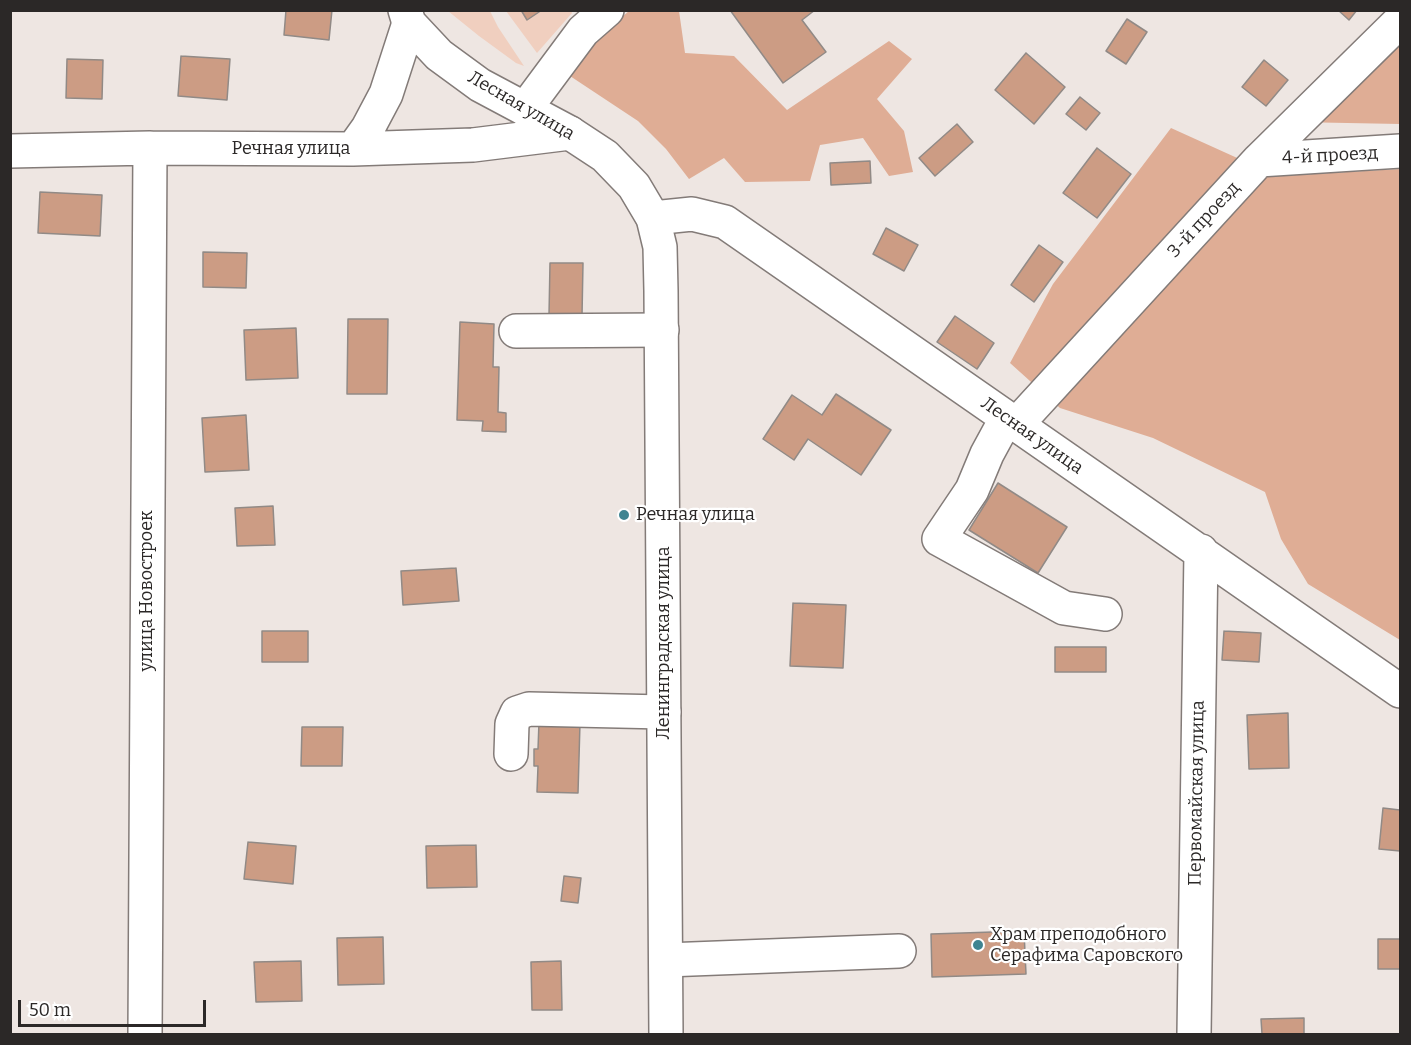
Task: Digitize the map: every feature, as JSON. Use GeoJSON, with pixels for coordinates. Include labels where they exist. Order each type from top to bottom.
{"type":"FeatureCollection","features":[{"type":"Feature","properties":{"kind":"street"},"geometry":{"type":"LineString","coordinates":[[525,109],[583,31],[607,10]]}},
{"type":"Feature","properties":{"kind":"street"},"geometry":{"type":"LineString","coordinates":[[353,149],[368,128],[386,94],[407,17]]}},
{"type":"Feature","properties":{"kind":"street","name":"Лесная улица"},"geometry":{"type":"LineString","coordinates":[[407,17],[439,55],[455,67],[480,85],[570,133],[605,156],[634,186]]}},
{"type":"Feature","properties":{"kind":"street","name":"3-й проезд"},"geometry":{"type":"LineString","coordinates":[[1105,614],[1064,608],[939,539],[972,490],[987,454],[1011,422],[1259,160],[1401,21]]}},
{"type":"Feature","properties":{"kind":"street","name":"Речная улица"},"geometry":{"type":"LineString","coordinates":[[10,151],[150,148],[353,149],[473,145],[570,133]]}},
{"type":"Feature","properties":{"kind":"street","name":"улица Новостроек"},"geometry":{"type":"LineString","coordinates":[[145,1035],[150,148]]}},
{"type":"Feature","properties":{"kind":"street","name":"4-й проезд"},"geometry":{"type":"LineString","coordinates":[[1259,160],[1401,151]]}},
{"type":"Feature","properties":{"kind":"street","name":"Ленинградская улица"},"geometry":{"type":"LineString","coordinates":[[634,186],[653,218],[660,247],[666,1035]]}},
{"type":"Feature","properties":{"kind":"street","name":"Лесная улица"},"geometry":{"type":"LineString","coordinates":[[653,218],[692,214],[725,222],[1401,691]]}},
{"type":"Feature","properties":{"kind":"street"},"geometry":{"type":"LineString","coordinates":[[516,331],[662,330]]}},
{"type":"Feature","properties":{"kind":"street","name":"Первомайская улица"},"geometry":{"type":"LineString","coordinates":[[1194,1035],[1201,551]]}},
{"type":"Feature","properties":{"kind":"street"},"geometry":{"type":"LineString","coordinates":[[511,754],[512,724],[517,713],[529,709],[664,712]]}},
{"type":"Feature","properties":{"kind":"street"},"geometry":{"type":"LineString","coordinates":[[666,960],[898,951]]}},
{"type":"Feature","properties":{"kind":"shaded area"},"geometry":{"type":"Polygon","coordinates":[[[571,10],[572,13],[537,53],[506,11],[571,10]]]}},
{"type":"Feature","properties":{"kind":"shaded area"},"geometry":{"type":"Polygon","coordinates":[[[448,11],[490,11],[524,66],[516,63],[448,11]]]}},
{"type":"Feature","properties":{"kind":"shaded area"},"geometry":{"type":"Polygon","coordinates":[[[629,11],[679,11],[685,53],[734,56],[787,110],[889,41],[912,59],[877,99],[904,131],[913,172],[889,176],[863,138],[820,145],[810,181],[745,182],[724,158],[689,179],[666,149],[638,121],[570,76],[598,38],[629,11]]]}},
{"type":"Feature","properties":{"kind":"shaded area"},"geometry":{"type":"Polygon","coordinates":[[[1400,22],[1400,124],[1295,122],[1400,22]]]}},
{"type":"Feature","properties":{"kind":"shaded area"},"geometry":{"type":"Polygon","coordinates":[[[1171,128],[1277,176],[1400,169],[1400,640],[1308,584],[1281,539],[1265,492],[1153,438],[1060,408],[1010,363],[1053,284],[1171,128]]]}},
{"type":"Feature","properties":{"kind":"building"},"geometry":{"type":"Polygon","coordinates":[[[286,10],[332,10],[329,40],[284,35],[286,10]]]}},
{"type":"Feature","properties":{"kind":"building"},"geometry":{"type":"Polygon","coordinates":[[[521,10],[542,10],[527,20],[521,10]]]}},
{"type":"Feature","properties":{"kind":"building"},"geometry":{"type":"Polygon","coordinates":[[[730,10],[815,10],[802,20],[826,52],[783,83],[730,10]]]}},
{"type":"Feature","properties":{"kind":"building"},"geometry":{"type":"Polygon","coordinates":[[[1338,10],[1357,10],[1349,20],[1338,10]]]}},
{"type":"Feature","properties":{"kind":"building"},"geometry":{"type":"Polygon","coordinates":[[[1127,19],[1147,32],[1126,64],[1106,51],[1127,19]]]}},
{"type":"Feature","properties":{"kind":"building"},"geometry":{"type":"Polygon","coordinates":[[[1026,53],[1065,87],[1034,124],[995,90],[1026,53]]]}},
{"type":"Feature","properties":{"kind":"building"},"geometry":{"type":"Polygon","coordinates":[[[181,56],[230,59],[227,100],[178,96],[181,56]]]}},
{"type":"Feature","properties":{"kind":"building"},"geometry":{"type":"Polygon","coordinates":[[[67,59],[103,60],[102,99],[66,98],[67,59]]]}},
{"type":"Feature","properties":{"kind":"building"},"geometry":{"type":"Polygon","coordinates":[[[1264,60],[1288,80],[1266,106],[1242,87],[1264,60]]]}},
{"type":"Feature","properties":{"kind":"building"},"geometry":{"type":"Polygon","coordinates":[[[1080,97],[1100,113],[1086,130],[1066,114],[1080,97]]]}},
{"type":"Feature","properties":{"kind":"building"},"geometry":{"type":"Polygon","coordinates":[[[957,124],[973,142],[935,176],[919,158],[957,124]]]}},
{"type":"Feature","properties":{"kind":"building"},"geometry":{"type":"Polygon","coordinates":[[[1097,148],[1131,174],[1097,218],[1063,193],[1097,148]]]}},
{"type":"Feature","properties":{"kind":"building"},"geometry":{"type":"Polygon","coordinates":[[[870,161],[871,183],[831,185],[830,163],[870,161]]]}},
{"type":"Feature","properties":{"kind":"building"},"geometry":{"type":"Polygon","coordinates":[[[40,192],[102,195],[100,236],[38,233],[40,192]]]}},
{"type":"Feature","properties":{"kind":"building"},"geometry":{"type":"Polygon","coordinates":[[[886,228],[918,245],[904,271],[873,254],[886,228]]]}},
{"type":"Feature","properties":{"kind":"building"},"geometry":{"type":"Polygon","coordinates":[[[1039,245],[1063,262],[1034,302],[1011,285],[1039,245]]]}},
{"type":"Feature","properties":{"kind":"building"},"geometry":{"type":"Polygon","coordinates":[[[203,252],[247,253],[246,288],[203,287],[203,252]]]}},
{"type":"Feature","properties":{"kind":"building"},"geometry":{"type":"Polygon","coordinates":[[[550,263],[583,263],[582,316],[549,315],[550,263]]]}},
{"type":"Feature","properties":{"kind":"building"},"geometry":{"type":"Polygon","coordinates":[[[955,316],[994,343],[977,369],[937,342],[955,316]]]}},
{"type":"Feature","properties":{"kind":"building"},"geometry":{"type":"Polygon","coordinates":[[[348,319],[388,319],[387,394],[347,394],[348,319]]]}},
{"type":"Feature","properties":{"kind":"building"},"geometry":{"type":"Polygon","coordinates":[[[460,322],[494,324],[493,367],[499,367],[498,412],[506,413],[506,432],[482,431],[483,421],[457,420],[460,322]]]}},
{"type":"Feature","properties":{"kind":"building"},"geometry":{"type":"Polygon","coordinates":[[[296,328],[298,378],[246,380],[244,330],[296,328]]]}},
{"type":"Feature","properties":{"kind":"building"},"geometry":{"type":"Polygon","coordinates":[[[836,394],[891,430],[861,475],[808,439],[794,460],[763,439],[792,395],[822,415],[836,394]]]}},
{"type":"Feature","properties":{"kind":"building"},"geometry":{"type":"Polygon","coordinates":[[[246,415],[249,470],[205,472],[202,418],[246,415]]]}},
{"type":"Feature","properties":{"kind":"building"},"geometry":{"type":"Polygon","coordinates":[[[998,483],[1067,527],[1038,573],[969,530],[998,483]]]}},
{"type":"Feature","properties":{"kind":"building"},"geometry":{"type":"Polygon","coordinates":[[[273,506],[275,545],[237,546],[235,508],[273,506]]]}},
{"type":"Feature","properties":{"kind":"building"},"geometry":{"type":"Polygon","coordinates":[[[456,568],[459,601],[403,605],[401,571],[456,568]]]}},
{"type":"Feature","properties":{"kind":"building"},"geometry":{"type":"Polygon","coordinates":[[[793,603],[846,605],[843,668],[790,666],[793,603]]]}},
{"type":"Feature","properties":{"kind":"building"},"geometry":{"type":"Polygon","coordinates":[[[262,631],[308,631],[308,662],[262,662],[262,631]]]}},
{"type":"Feature","properties":{"kind":"building"},"geometry":{"type":"Polygon","coordinates":[[[1224,631],[1261,633],[1259,662],[1222,660],[1224,631]]]}},
{"type":"Feature","properties":{"kind":"building"},"geometry":{"type":"Polygon","coordinates":[[[1055,647],[1106,647],[1106,672],[1055,672],[1055,647]]]}},
{"type":"Feature","properties":{"kind":"building"},"geometry":{"type":"Polygon","coordinates":[[[1288,713],[1289,768],[1249,769],[1247,715],[1288,713]]]}},
{"type":"Feature","properties":{"kind":"building"},"geometry":{"type":"Polygon","coordinates":[[[539,722],[580,723],[578,793],[537,792],[538,766],[534,766],[534,749],[538,749],[539,722]]]}},
{"type":"Feature","properties":{"kind":"building"},"geometry":{"type":"Polygon","coordinates":[[[302,727],[343,727],[342,766],[301,766],[302,727]]]}},
{"type":"Feature","properties":{"kind":"building"},"geometry":{"type":"Polygon","coordinates":[[[1383,808],[1400,810],[1400,851],[1379,849],[1383,808]]]}},
{"type":"Feature","properties":{"kind":"building"},"geometry":{"type":"Polygon","coordinates":[[[248,842],[296,846],[293,884],[244,879],[248,842]]]}},
{"type":"Feature","properties":{"kind":"building"},"geometry":{"type":"Polygon","coordinates":[[[476,845],[477,887],[427,888],[426,846],[476,845]]]}},
{"type":"Feature","properties":{"kind":"building"},"geometry":{"type":"Polygon","coordinates":[[[564,876],[581,878],[578,903],[561,901],[564,876]]]}},
{"type":"Feature","properties":{"kind":"building","name":"Храм преподобного Серафима Саровского"},"geometry":{"type":"Polygon","coordinates":[[[1024,931],[1026,974],[932,977],[931,934],[1024,931]]]}},
{"type":"Feature","properties":{"kind":"building"},"geometry":{"type":"Polygon","coordinates":[[[383,937],[384,984],[338,985],[337,938],[383,937]]]}},
{"type":"Feature","properties":{"kind":"building"},"geometry":{"type":"Polygon","coordinates":[[[1378,939],[1400,939],[1400,969],[1378,969],[1378,939]]]}},
{"type":"Feature","properties":{"kind":"building"},"geometry":{"type":"Polygon","coordinates":[[[301,961],[302,1001],[256,1002],[254,962],[301,961]]]}},
{"type":"Feature","properties":{"kind":"building"},"geometry":{"type":"Polygon","coordinates":[[[561,961],[562,1010],[532,1010],[531,962],[561,961]]]}},
{"type":"Feature","properties":{"kind":"building"},"geometry":{"type":"Polygon","coordinates":[[[1304,1018],[1304,1034],[1262,1034],[1261,1019],[1304,1018]]]}},
{"type":"Feature","properties":{"kind":"place","name":"Речная улица"},"geometry":{"type":"Point","coordinates":[624,515]}},
{"type":"Feature","properties":{"kind":"place","name":"Храм преподобного Серафима Саровского"},"geometry":{"type":"Point","coordinates":[978,945]}}]}
